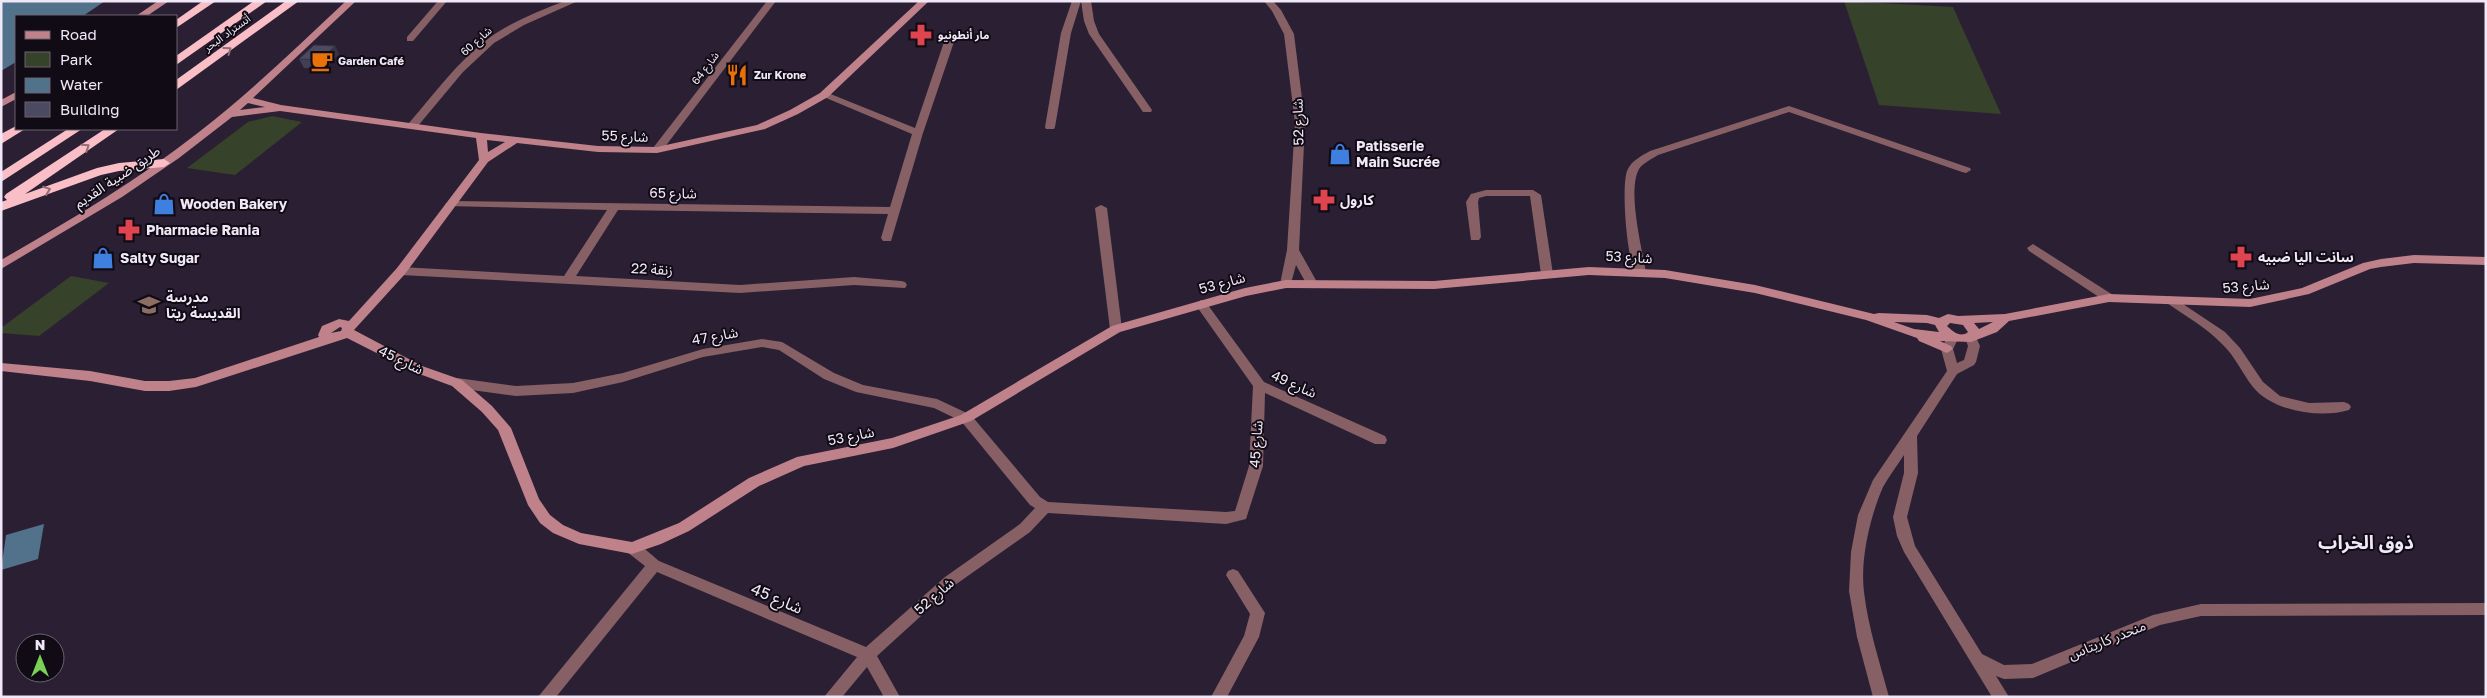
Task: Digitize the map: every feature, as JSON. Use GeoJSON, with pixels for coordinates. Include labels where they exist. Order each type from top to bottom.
{"type":"FeatureCollection","features":[{"type":"Feature","properties":{"kind":"highway"},"geometry":{"type":"LineString","coordinates":[[178,24],[211,1]]}},
{"type":"Feature","properties":{"kind":"highway","name":"أتستراد البحر"},"geometry":{"type":"LineString","coordinates":[[178,61],[262,1]]}},
{"type":"Feature","properties":{"kind":"highway","name":"أتستراد البحر"},"geometry":{"type":"LineString","coordinates":[[178,85],[294,1]]}},
{"type":"Feature","properties":{"kind":"highway"},"geometry":{"type":"LineString","coordinates":[[1,140],[17,130]]}},
{"type":"Feature","properties":{"kind":"highway"},"geometry":{"type":"LineString","coordinates":[[1,178],[74,130]]}},
{"type":"Feature","properties":{"kind":"highway"},"geometry":{"type":"LineString","coordinates":[[1,205],[112,130]]}},
{"type":"Feature","properties":{"kind":"highway"},"geometry":{"type":"LineString","coordinates":[[1,205],[97,172],[118,167],[164,163]]}},
{"type":"Feature","properties":{"kind":"street"},"geometry":{"type":"LineString","coordinates":[[143,15],[165,1]]}},
{"type":"Feature","properties":{"kind":"street","name":"طريق ضبية القديم"},"geometry":{"type":"LineString","coordinates":[[1,264],[98,208],[164,163],[228,114],[352,1]]}},
{"type":"Feature","properties":{"kind":"street"},"geometry":{"type":"LineString","coordinates":[[410,39],[443,1]]}},
{"type":"Feature","properties":{"kind":"street","name":"شارع 60"},"geometry":{"type":"LineString","coordinates":[[413,125],[490,42],[524,21],[574,1]]}},
{"type":"Feature","properties":{"kind":"street","name":"شارع 64"},"geometry":{"type":"LineString","coordinates":[[657,150],[772,1]]}},
{"type":"Feature","properties":{"kind":"street","name":"شارع 55"},"geometry":{"type":"LineString","coordinates":[[245,99],[281,108],[481,136],[598,149],[657,150],[761,127],[824,95],[924,1]]}},
{"type":"Feature","properties":{"kind":"street"},"geometry":{"type":"LineString","coordinates":[[1050,127],[1066,33],[1077,1]]}},
{"type":"Feature","properties":{"kind":"street"},"geometry":{"type":"LineString","coordinates":[[1086,1],[1089,21],[1094,34],[1147,110]]}},
{"type":"Feature","properties":{"kind":"street","name":"شارع 52"},"geometry":{"type":"LineString","coordinates":[[1268,1],[1276,10],[1289,34],[1297,88],[1300,138],[1293,250],[1286,284]]}},
{"type":"Feature","properties":{"kind":"street"},"geometry":{"type":"LineString","coordinates":[[887,238],[918,133],[951,36]]}},
{"type":"Feature","properties":{"kind":"street"},"geometry":{"type":"LineString","coordinates":[[824,95],[918,133]]}},
{"type":"Feature","properties":{"kind":"street"},"geometry":{"type":"LineString","coordinates":[[1,104],[15,96]]}},
{"type":"Feature","properties":{"kind":"street","name":"شارع 55"},"geometry":{"type":"LineString","coordinates":[[228,114],[281,108]]}},
{"type":"Feature","properties":{"kind":"street"},"geometry":{"type":"LineString","coordinates":[[1640,273],[1628,192],[1634,170],[1639,163],[1654,153],[1670,147],[1789,109],[1825,123],[1966,170]]}},
{"type":"Feature","properties":{"kind":"street"},"geometry":{"type":"LineString","coordinates":[[481,136],[484,160]]}},
{"type":"Feature","properties":{"kind":"street"},"geometry":{"type":"LineString","coordinates":[[1,367],[90,376],[145,386],[169,386],[196,382],[288,353],[326,335],[337,338],[401,271],[484,160],[515,140]]}},
{"type":"Feature","properties":{"kind":"street"},"geometry":{"type":"LineString","coordinates":[[1476,237],[1472,202],[1475,196],[1486,193],[1533,193],[1537,197],[1547,274]]}},
{"type":"Feature","properties":{"kind":"street","name":"شارع 65"},"geometry":{"type":"LineString","coordinates":[[451,204],[894,211]]}},
{"type":"Feature","properties":{"kind":"street"},"geometry":{"type":"LineString","coordinates":[[568,278],[614,207]]}},
{"type":"Feature","properties":{"kind":"street"},"geometry":{"type":"LineString","coordinates":[[1101,208],[1116,330]]}},
{"type":"Feature","properties":{"kind":"street"},"geometry":{"type":"LineString","coordinates":[[2033,248],[2109,298]]}},
{"type":"Feature","properties":{"kind":"street"},"geometry":{"type":"LineString","coordinates":[[1293,250],[1310,282]]}},
{"type":"Feature","properties":{"kind":"street","name":"شارع 53"},"geometry":{"type":"LineString","coordinates":[[1868,316],[1927,319],[1941,323],[1948,318],[2005,318],[2109,298],[2250,304],[2306,291],[2367,266],[2381,263],[2414,260],[2486,261]]}},
{"type":"Feature","properties":{"kind":"street","name":"زنقة 22"},"geometry":{"type":"LineString","coordinates":[[401,271],[568,278],[740,289],[854,280],[901,285]]}},
{"type":"Feature","properties":{"kind":"street","name":"شارع 53"},"geometry":{"type":"LineString","coordinates":[[632,548],[656,540],[684,527],[754,482],[784,468],[802,462],[893,443],[966,418],[1116,330],[1201,304],[1286,284],[1310,282],[1434,285],[1589,271],[1640,273],[1722,282],[1868,316],[1912,333],[1934,337],[1972,336],[1993,329],[2005,318]]}},
{"type":"Feature","properties":{"kind":"street"},"geometry":{"type":"LineString","coordinates":[[2171,300],[2225,340],[2259,386],[2276,398],[2287,404],[2303,407],[2322,409],[2344,407]]}},
{"type":"Feature","properties":{"kind":"street","name":"شارع 49"},"geometry":{"type":"LineString","coordinates":[[1201,304],[1260,385],[1380,440]]}},
{"type":"Feature","properties":{"kind":"street"},"geometry":{"type":"LineString","coordinates":[[1881,697],[1865,637],[1856,591],[1858,552],[1865,515],[1878,484],[1911,437],[1953,371],[1970,362],[1974,346],[1972,336],[1974,328],[1962,319]]}},
{"type":"Feature","properties":{"kind":"street"},"geometry":{"type":"LineString","coordinates":[[1941,323],[1944,332],[1951,336],[1947,349],[1953,371]]}},
{"type":"Feature","properties":{"kind":"street","name":"شارع 45"},"geometry":{"type":"LineString","coordinates":[[345,328],[418,369],[457,384],[496,417],[504,428],[533,502],[545,519],[558,529],[579,538],[632,548],[654,565],[868,655]]}},
{"type":"Feature","properties":{"kind":"street"},"geometry":{"type":"LineString","coordinates":[[1912,333],[1947,349]]}},
{"type":"Feature","properties":{"kind":"street","name":"شارع 47"},"geometry":{"type":"LineString","coordinates":[[457,384],[516,391],[573,388],[622,377],[684,357],[762,343],[782,346],[829,376],[861,389],[937,404],[966,418]]}},
{"type":"Feature","properties":{"kind":"street","name":"شارع 45"},"geometry":{"type":"LineString","coordinates":[[1045,507],[1226,518],[1240,515],[1256,466],[1260,385]]}},
{"type":"Feature","properties":{"kind":"street"},"geometry":{"type":"LineString","coordinates":[[966,418],[1035,501],[1045,507]]}},
{"type":"Feature","properties":{"kind":"street"},"geometry":{"type":"LineString","coordinates":[[1911,437],[1911,472],[1900,517],[1904,536],[1909,548],[2001,697]]}},
{"type":"Feature","properties":{"kind":"street","name":"شارع 52"},"geometry":{"type":"LineString","coordinates":[[832,697],[868,655],[950,581],[1026,528],[1045,507]]}},
{"type":"Feature","properties":{"kind":"street"},"geometry":{"type":"LineString","coordinates":[[546,697],[654,565]]}},
{"type":"Feature","properties":{"kind":"street"},"geometry":{"type":"LineString","coordinates":[[1219,697],[1251,637],[1258,613],[1234,575]]}},
{"type":"Feature","properties":{"kind":"street","name":"منحدر كاريتاس"},"geometry":{"type":"LineString","coordinates":[[1977,659],[1992,668],[2004,672],[2033,671],[2158,619],[2201,610],[2486,609]]}},
{"type":"Feature","properties":{"kind":"street"},"geometry":{"type":"LineString","coordinates":[[868,655],[892,697]]}},
{"type":"Feature","properties":{"kind":"green space"},"geometry":{"type":"Polygon","coordinates":[[[1844,1],[1953,7],[2001,114],[1879,105],[1844,1]]]}},
{"type":"Feature","properties":{"kind":"green space"},"geometry":{"type":"Polygon","coordinates":[[[272,116],[302,122],[235,175],[187,168],[248,122],[272,116]]]}},
{"type":"Feature","properties":{"kind":"green space"},"geometry":{"type":"Polygon","coordinates":[[[71,276],[109,283],[39,336],[1,333],[1,328],[71,276]]]}},
{"type":"Feature","properties":{"kind":"water"},"geometry":{"type":"Polygon","coordinates":[[[1,1],[105,1],[84,15],[15,15],[15,63],[1,71],[1,1]]]}},
{"type":"Feature","properties":{"kind":"water"},"geometry":{"type":"Polygon","coordinates":[[[44,524],[38,559],[1,570],[6,535],[44,524]]]}},
{"type":"Feature","properties":{"kind":"building"},"geometry":{"type":"Polygon","coordinates":[[[314,45],[335,46],[320,60],[299,59],[314,45]]]}},
{"type":"Feature","properties":{"kind":"place","name":"مار أنطونيو"},"geometry":{"type":"Point","coordinates":[921,35]}},
{"type":"Feature","properties":{"kind":"place","name":"Garden Café"},"geometry":{"type":"Point","coordinates":[322,61]}},
{"type":"Feature","properties":{"kind":"place","name":"Zur Krone"},"geometry":{"type":"Point","coordinates":[737,75]}},
{"type":"Feature","properties":{"kind":"place","name":"Patisserie Main Sucrée"},"geometry":{"type":"Point","coordinates":[1340,154]}},
{"type":"Feature","properties":{"kind":"place","name":"كارول"},"geometry":{"type":"Point","coordinates":[1324,200]}},
{"type":"Feature","properties":{"kind":"place","name":"Wooden Bakery"},"geometry":{"type":"Point","coordinates":[164,204]}},
{"type":"Feature","properties":{"kind":"place","name":"Pharmacie Rania"},"geometry":{"type":"Point","coordinates":[129,230]}},
{"type":"Feature","properties":{"kind":"place","name":"سانت اليا ضبيه"},"geometry":{"type":"Point","coordinates":[2241,257]}},
{"type":"Feature","properties":{"kind":"place","name":"Salty Sugar"},"geometry":{"type":"Point","coordinates":[103,258]}},
{"type":"Feature","properties":{"kind":"place","name":"مدرسة القديسة ريتا"},"geometry":{"type":"Point","coordinates":[149,305]}},
{"type":"Feature","properties":{"kind":"district","name":"ذوق الخراب"},"geometry":{"type":"Point","coordinates":[2366,542]}}]}
